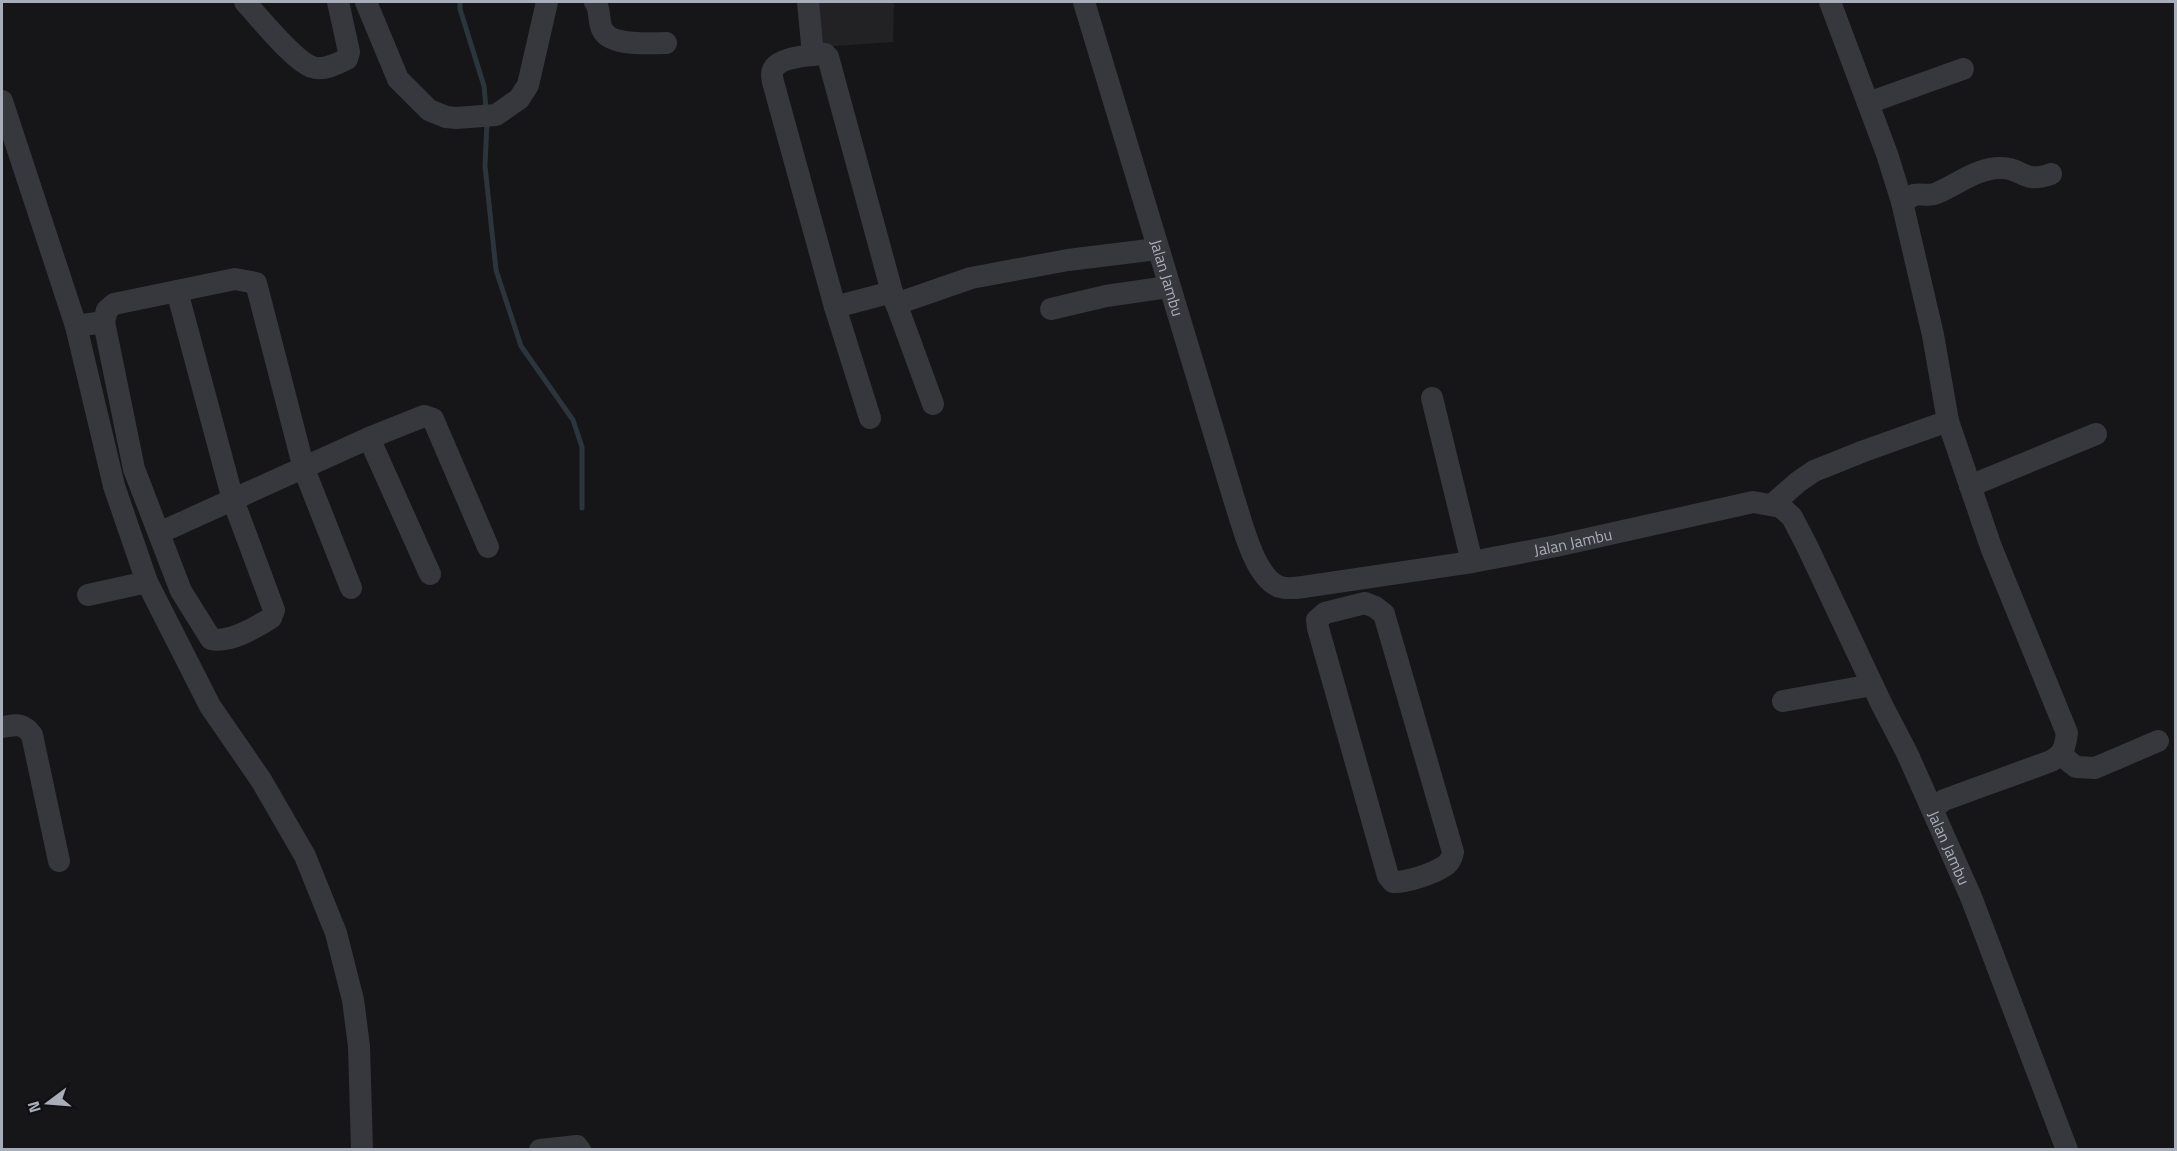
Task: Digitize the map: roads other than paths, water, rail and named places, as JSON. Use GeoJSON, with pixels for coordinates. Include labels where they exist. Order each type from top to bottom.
{"type":"FeatureCollection","features":[{"type":"Feature","properties":{"kind":"street"},"geometry":{"type":"LineString","coordinates":[[245,2],[300,60],[313,67],[329,67],[347,59],[350,52],[338,2]]}},
{"type":"Feature","properties":{"kind":"street"},"geometry":{"type":"LineString","coordinates":[[366,2],[398,79],[429,110],[446,117],[487,116],[519,99],[528,84],[547,2]]}},
{"type":"Feature","properties":{"kind":"street"},"geometry":{"type":"LineString","coordinates":[[595,2],[601,17],[602,29],[609,37],[621,42],[666,43]]}},
{"type":"Feature","properties":{"kind":"street"},"geometry":{"type":"LineString","coordinates":[[808,2],[813,55]]}},
{"type":"Feature","properties":{"kind":"street","name":"Jalan Jambu"},"geometry":{"type":"LineString","coordinates":[[1083,2],[1234,499],[1250,547],[1266,577],[1281,588],[1303,587],[1472,562],[1753,502],[1781,507],[1792,517],[1932,809],[1971,897],[2067,1149]]}},
{"type":"Feature","properties":{"kind":"street"},"geometry":{"type":"LineString","coordinates":[[1830,2],[1902,202],[1933,335],[1948,421],[1991,547],[2067,733],[2064,750],[2061,755],[2051,761],[1944,800],[1932,809]]}},
{"type":"Feature","properties":{"kind":"street"},"geometry":{"type":"LineString","coordinates":[[870,418],[835,307],[772,73],[774,68],[784,62],[813,55],[825,54],[831,66],[894,298],[933,404]]}},
{"type":"Feature","properties":{"kind":"street"},"geometry":{"type":"LineString","coordinates":[[1868,103],[1963,69]]}},
{"type":"Feature","properties":{"kind":"street"},"geometry":{"type":"LineString","coordinates":[[2,101],[76,326],[114,486],[147,582],[210,706],[261,780],[305,856],[336,933],[353,1000],[359,1046],[362,1149]]}},
{"type":"Feature","properties":{"kind":"street"},"geometry":{"type":"LineString","coordinates":[[1902,202],[1916,194],[1924,196],[1935,194],[1992,168],[2008,168],[2028,177],[2051,174]]}},
{"type":"Feature","properties":{"kind":"street"},"geometry":{"type":"LineString","coordinates":[[835,307],[894,298],[981,276],[1068,260],[1157,249]]}},
{"type":"Feature","properties":{"kind":"street"},"geometry":{"type":"LineString","coordinates":[[177,291],[233,500],[274,610],[271,618],[261,624],[221,641],[211,639],[181,591],[134,469],[104,322],[107,310],[114,304],[235,279],[256,283],[304,469],[351,588]]}},
{"type":"Feature","properties":{"kind":"street"},"geometry":{"type":"LineString","coordinates":[[1051,309],[1106,296],[1168,287]]}},
{"type":"Feature","properties":{"kind":"street"},"geometry":{"type":"LineString","coordinates":[[76,326],[104,322]]}},
{"type":"Feature","properties":{"kind":"street"},"geometry":{"type":"LineString","coordinates":[[1432,398],[1472,562]]}},
{"type":"Feature","properties":{"kind":"street"},"geometry":{"type":"LineString","coordinates":[[159,533],[369,438],[424,416],[431,417],[488,547]]}},
{"type":"Feature","properties":{"kind":"street"},"geometry":{"type":"LineString","coordinates":[[1773,504],[1814,471],[1948,421]]}},
{"type":"Feature","properties":{"kind":"street"},"geometry":{"type":"LineString","coordinates":[[1970,486],[2096,434]]}},
{"type":"Feature","properties":{"kind":"street"},"geometry":{"type":"LineString","coordinates":[[369,438],[430,574]]}},
{"type":"Feature","properties":{"kind":"street"},"geometry":{"type":"LineString","coordinates":[[1359,579],[1365,603]]}},
{"type":"Feature","properties":{"kind":"street"},"geometry":{"type":"LineString","coordinates":[[88,595],[147,582]]}},
{"type":"Feature","properties":{"kind":"street"},"geometry":{"type":"LineString","coordinates":[[1365,603],[1375,607],[1384,615],[1453,852],[1451,859],[1444,867],[1401,883],[1393,882],[1388,876],[1318,628],[1317,620],[1325,613],[1365,603]]}},
{"type":"Feature","properties":{"kind":"street"},"geometry":{"type":"LineString","coordinates":[[1783,701],[1872,685]]}},
{"type":"Feature","properties":{"kind":"street"},"geometry":{"type":"LineString","coordinates":[[2,727],[18,725],[26,727],[32,735],[59,861]]}},
{"type":"Feature","properties":{"kind":"street"},"geometry":{"type":"LineString","coordinates":[[2061,755],[2076,766],[2095,768],[2158,741]]}},
{"type":"Feature","properties":{"kind":"street"},"geometry":{"type":"LineString","coordinates":[[540,1149],[577,1146],[580,1149]]}},
{"type":"Feature","properties":{"kind":"waterway"},"geometry":{"type":"LineString","coordinates":[[460,2],[460,9],[484,86],[486,109]]}},
{"type":"Feature","properties":{"kind":"waterway"},"geometry":{"type":"LineString","coordinates":[[487,122],[485,166],[496,270],[521,346],[573,420],[582,447],[582,508]]}}]}
